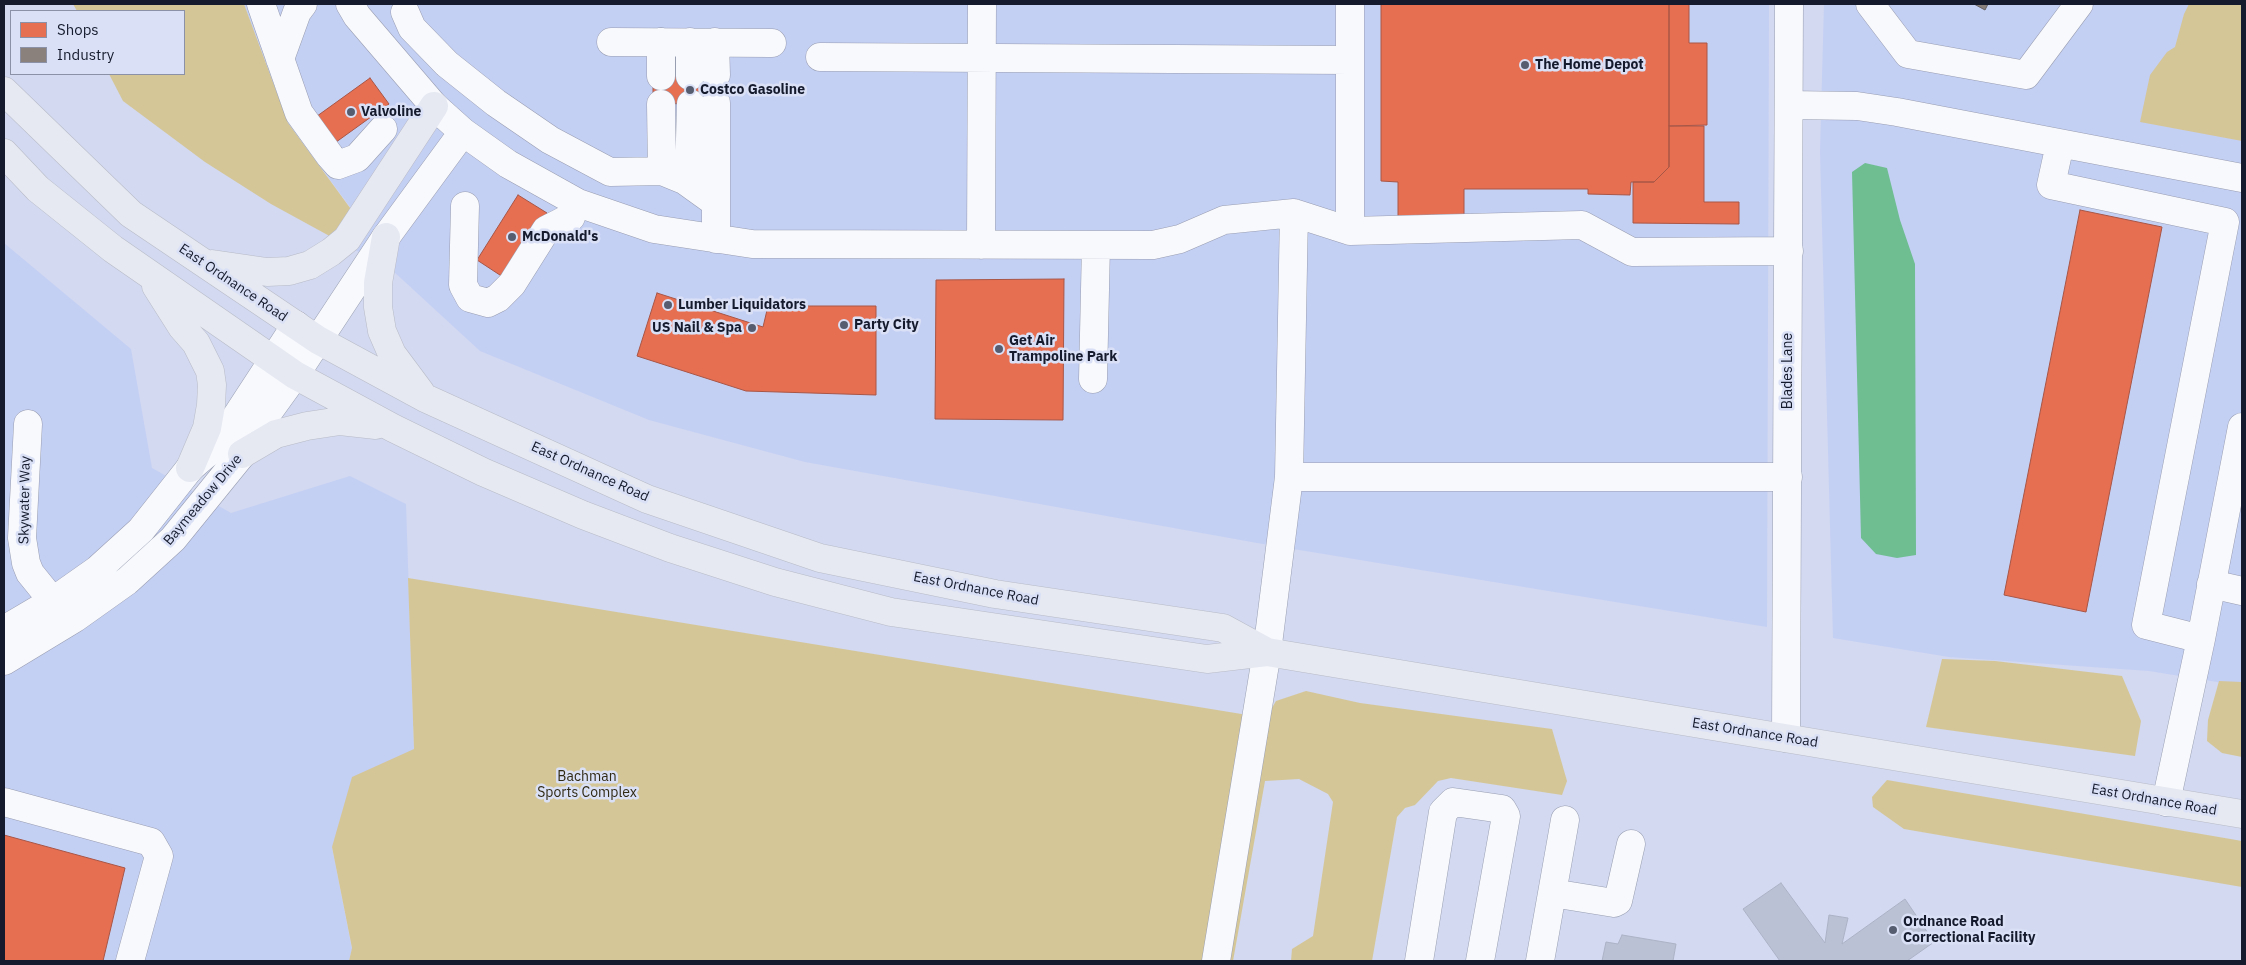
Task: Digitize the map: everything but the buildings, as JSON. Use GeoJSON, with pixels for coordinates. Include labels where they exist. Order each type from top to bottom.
{"type":"FeatureCollection","features":[{"type":"Feature","properties":{"kind":"main road","name":"East Ordnance Road"},"geometry":{"type":"LineString","coordinates":[[4,91],[131,214],[307,332],[425,398],[647,498],[820,558],[995,594],[1223,628],[1266,652]]}},
{"type":"Feature","properties":{"kind":"main road"},"geometry":{"type":"LineString","coordinates":[[200,261],[240,270],[289,271],[310,265],[331,252],[347,239],[434,106]]}},
{"type":"Feature","properties":{"kind":"main road","name":"East Ordnance Road"},"geometry":{"type":"LineString","coordinates":[[4,153],[38,189],[150,276],[284,368],[392,428],[483,472],[583,515],[670,548],[790,586],[891,612],[1207,659],[1266,652],[2242,814]]}},
{"type":"Feature","properties":{"kind":"main road"},"geometry":{"type":"LineString","coordinates":[[386,237],[378,283],[378,307],[382,331],[392,354],[425,398]]}},
{"type":"Feature","properties":{"kind":"main road"},"geometry":{"type":"LineString","coordinates":[[150,276],[182,327],[196,342],[210,371],[212,386],[207,428],[190,468]]}},
{"type":"Feature","properties":{"kind":"main road"},"geometry":{"type":"LineString","coordinates":[[242,454],[276,434],[308,426],[340,421],[364,422],[392,428]]}},
{"type":"Feature","properties":{"kind":"street"},"geometry":{"type":"LineString","coordinates":[[261,4],[299,113],[338,165],[357,158],[383,129]]}},
{"type":"Feature","properties":{"kind":"street"},"geometry":{"type":"LineString","coordinates":[[280,59],[297,12],[303,4]]}},
{"type":"Feature","properties":{"kind":"street"},"geometry":{"type":"LineString","coordinates":[[350,4],[357,16],[434,106],[463,132],[508,164],[578,203],[654,229],[752,244],[1153,245],[1180,239],[1224,220],[1294,213],[1350,231],[1582,225],[1632,252],[1789,251]]}},
{"type":"Feature","properties":{"kind":"street"},"geometry":{"type":"LineString","coordinates":[[981,245],[982,4]]}},
{"type":"Feature","properties":{"kind":"street"},"geometry":{"type":"LineString","coordinates":[[1350,4],[1350,231]]}},
{"type":"Feature","properties":{"kind":"street","name":"Blades Lane"},"geometry":{"type":"LineString","coordinates":[[1786,738],[1789,4]]}},
{"type":"Feature","properties":{"kind":"street"},"geometry":{"type":"LineString","coordinates":[[1870,4],[1908,54],[2026,75],[2079,4]]}},
{"type":"Feature","properties":{"kind":"street"},"geometry":{"type":"LineString","coordinates":[[405,12],[412,28],[447,64],[496,103],[550,140],[610,172],[662,171],[684,180],[716,203]]}},
{"type":"Feature","properties":{"kind":"street"},"geometry":{"type":"LineString","coordinates":[[611,42],[772,43]]}},
{"type":"Feature","properties":{"kind":"street"},"geometry":{"type":"LineString","coordinates":[[661,42],[661,76]]}},
{"type":"Feature","properties":{"kind":"street"},"geometry":{"type":"LineString","coordinates":[[703,42],[703,75]]}},
{"type":"Feature","properties":{"kind":"street"},"geometry":{"type":"LineString","coordinates":[[820,57],[1350,60]]}},
{"type":"Feature","properties":{"kind":"street"},"geometry":{"type":"LineString","coordinates":[[693,186],[689,174],[704,103],[716,203],[716,239]]}},
{"type":"Feature","properties":{"kind":"street"},"geometry":{"type":"LineString","coordinates":[[661,104],[662,171]]}},
{"type":"Feature","properties":{"kind":"street"},"geometry":{"type":"LineString","coordinates":[[1789,105],[1857,106],[1897,112],[2242,178]]}},
{"type":"Feature","properties":{"kind":"street","name":"Baymeadow Drive"},"geometry":{"type":"LineString","coordinates":[[4,661],[61,611],[97,570],[141,530],[190,468],[219,443],[284,368],[307,332],[386,237],[463,132]]}},
{"type":"Feature","properties":{"kind":"street"},"geometry":{"type":"LineString","coordinates":[[2060,144],[2051,185],[2225,222],[2146,625],[2201,639]]}},
{"type":"Feature","properties":{"kind":"street"},"geometry":{"type":"LineString","coordinates":[[465,206],[463,285],[470,298],[488,303],[498,298],[512,284],[546,230],[572,217]]}},
{"type":"Feature","properties":{"kind":"street"},"geometry":{"type":"LineString","coordinates":[[1216,961],[1266,652],[1289,476],[1294,213]]}},
{"type":"Feature","properties":{"kind":"street"},"geometry":{"type":"LineString","coordinates":[[1093,379],[1096,245]]}},
{"type":"Feature","properties":{"kind":"street","name":"Baymeadow Drive"},"geometry":{"type":"LineString","coordinates":[[4,630],[61,611],[127,581],[172,539],[242,454],[269,411],[284,368]]}},
{"type":"Feature","properties":{"kind":"street","name":"Skywater Way"},"geometry":{"type":"LineString","coordinates":[[28,424],[22,538],[14,551],[61,611]]}},
{"type":"Feature","properties":{"kind":"street"},"geometry":{"type":"LineString","coordinates":[[2166,802],[2211,584],[2235,498],[2242,427]]}},
{"type":"Feature","properties":{"kind":"street"},"geometry":{"type":"LineString","coordinates":[[1289,476],[1788,477]]}},
{"type":"Feature","properties":{"kind":"street"},"geometry":{"type":"LineString","coordinates":[[2211,584],[2242,590]]}},
{"type":"Feature","properties":{"kind":"street"},"geometry":{"type":"LineString","coordinates":[[4,802],[151,842],[159,856],[130,961]]}},
{"type":"Feature","properties":{"kind":"street"},"geometry":{"type":"LineString","coordinates":[[1419,961],[1443,812],[1453,802],[1502,809],[1506,816],[1480,961]]}},
{"type":"Feature","properties":{"kind":"street"},"geometry":{"type":"LineString","coordinates":[[1540,961],[1565,820]]}},
{"type":"Feature","properties":{"kind":"street"},"geometry":{"type":"LineString","coordinates":[[1552,893],[1614,903],[1618,901],[1631,844]]}},
{"type":"Feature","properties":{"kind":"shaded area"},"geometry":{"type":"Polygon","coordinates":[[[244,4],[1769,4],[1767,627],[1263,544],[805,462],[649,420],[480,351],[392,270],[335,239],[353,211],[288,123],[244,4]]]}},
{"type":"Feature","properties":{"kind":"shaded area"},"geometry":{"type":"Polygon","coordinates":[[[1824,4],[2242,4],[2242,686],[2149,671],[1949,657],[1833,638],[1820,152],[1824,4]]]}},
{"type":"Feature","properties":{"kind":"shaded area"},"geometry":{"type":"Polygon","coordinates":[[[1865,163],[1887,168],[1900,220],[1915,264],[1916,555],[1897,558],[1876,554],[1861,538],[1852,172],[1865,163]]]}},
{"type":"Feature","properties":{"kind":"shaded area"},"geometry":{"type":"Polygon","coordinates":[[[4,243],[131,349],[152,468],[231,513],[350,476],[406,504],[414,749],[332,847],[352,949],[349,961],[4,961],[4,243]]]}},
{"type":"Feature","properties":{"kind":"green space"},"geometry":{"type":"Polygon","coordinates":[[[73,4],[244,4],[288,123],[353,212],[335,239],[271,204],[205,162],[123,101],[110,75],[185,75],[185,10],[76,10],[73,4]]]}},
{"type":"Feature","properties":{"kind":"green space"},"geometry":{"type":"Polygon","coordinates":[[[2189,4],[2242,4],[2242,141],[2140,122],[2150,75],[2167,52],[2175,47],[2184,14],[2189,4]]]}},
{"type":"Feature","properties":{"kind":"green space","name":"Bachman Sports Complex"},"geometry":{"type":"Polygon","coordinates":[[[408,578],[1266,718],[1276,701],[1306,691],[1360,703],[1552,729],[1567,781],[1562,795],[1451,778],[1438,781],[1415,805],[1405,808],[1397,817],[1372,961],[1291,961],[1292,949],[1313,936],[1333,802],[1328,794],[1299,779],[1265,781],[1233,961],[349,961],[352,948],[332,847],[352,777],[414,749],[408,578]]]}},
{"type":"Feature","properties":{"kind":"green space"},"geometry":{"type":"Polygon","coordinates":[[[1942,659],[1995,661],[2122,676],[2141,721],[2135,756],[1926,727],[1942,659]]]}},
{"type":"Feature","properties":{"kind":"green space"},"geometry":{"type":"Polygon","coordinates":[[[2219,681],[2242,682],[2242,757],[2222,753],[2207,741],[2208,720],[2219,681]]]}},
{"type":"Feature","properties":{"kind":"green space"},"geometry":{"type":"Polygon","coordinates":[[[1887,780],[2242,841],[2242,887],[1904,829],[1873,807],[1872,797],[1887,780]]]}},
{"type":"Feature","properties":{"kind":"place","name":"The Home Depot"},"geometry":{"type":"Point","coordinates":[1525,65]}},
{"type":"Feature","properties":{"kind":"place","name":"Costco Gasoline"},"geometry":{"type":"Point","coordinates":[690,90]}},
{"type":"Feature","properties":{"kind":"place","name":"Valvoline"},"geometry":{"type":"Point","coordinates":[351,112]}},
{"type":"Feature","properties":{"kind":"place","name":"McDonald's"},"geometry":{"type":"Point","coordinates":[512,237]}},
{"type":"Feature","properties":{"kind":"place","name":"Lumber Liquidators"},"geometry":{"type":"Point","coordinates":[668,305]}},
{"type":"Feature","properties":{"kind":"place","name":"Party City"},"geometry":{"type":"Point","coordinates":[844,325]}},
{"type":"Feature","properties":{"kind":"place","name":"US Nail & Spa"},"geometry":{"type":"Point","coordinates":[752,328]}},
{"type":"Feature","properties":{"kind":"place","name":"Get Air Trampoline Park"},"geometry":{"type":"Point","coordinates":[999,349]}},
{"type":"Feature","properties":{"kind":"place","name":"Ordnance Road Correctional Facility"},"geometry":{"type":"Point","coordinates":[1893,930]}}]}
